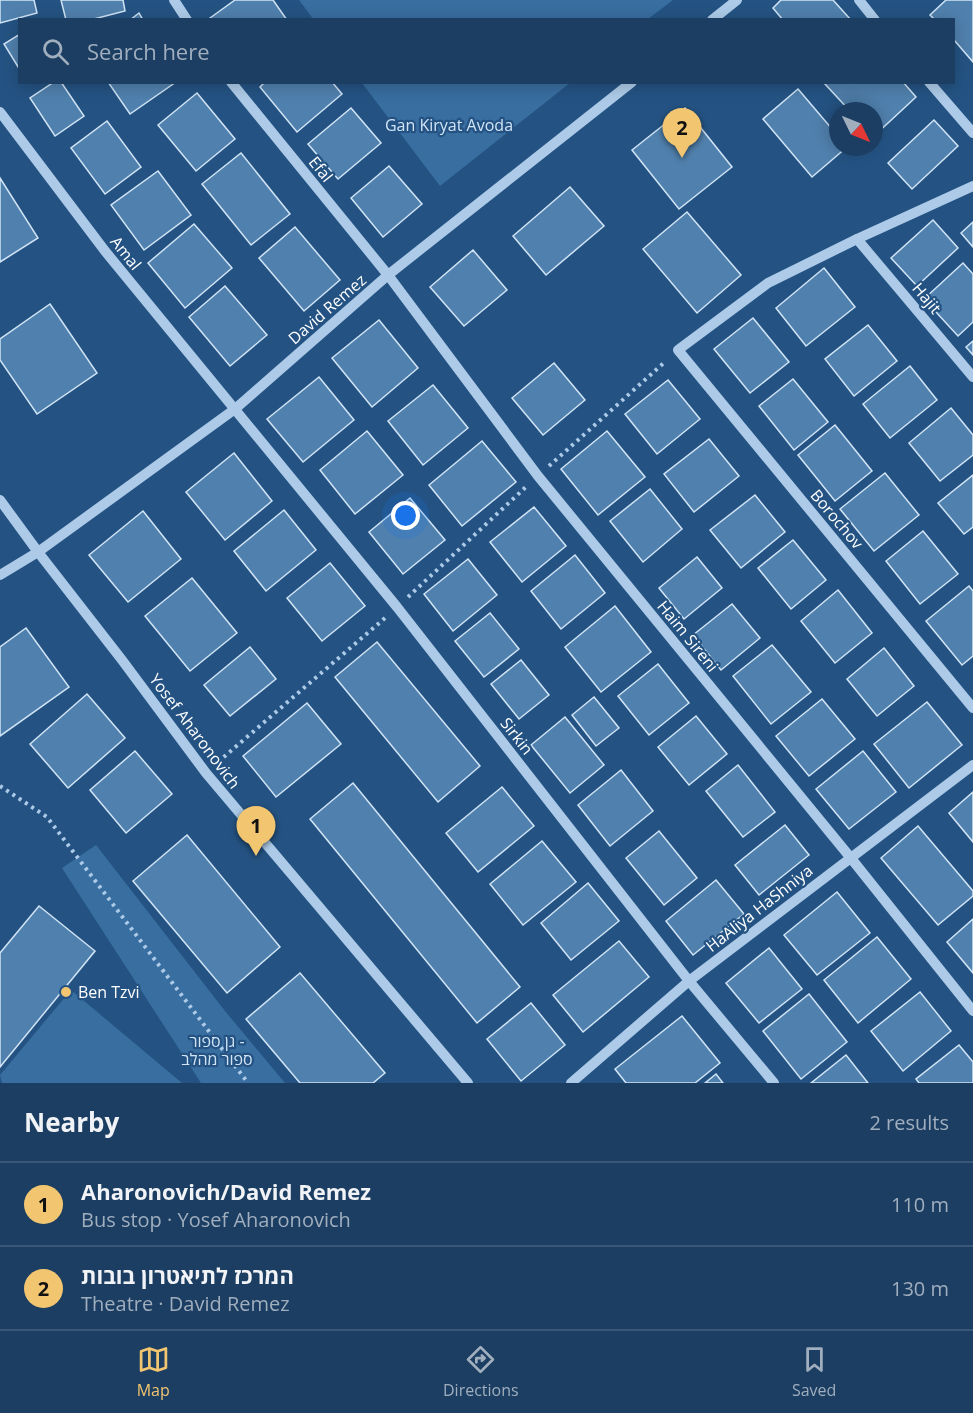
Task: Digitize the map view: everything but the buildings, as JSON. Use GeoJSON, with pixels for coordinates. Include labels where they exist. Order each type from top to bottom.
{"type":"FeatureCollection","features":[{"type":"Feature","properties":{"kind":"street"},"geometry":{"type":"LineString","coordinates":[[174,0],[187,18]]}},
{"type":"Feature","properties":{"kind":"street"},"geometry":{"type":"LineString","coordinates":[[714,18],[737,0]]}},
{"type":"Feature","properties":{"kind":"street"},"geometry":{"type":"LineString","coordinates":[[859,0],[873,18]]}},
{"type":"Feature","properties":{"kind":"street","name":"Efal"},"geometry":{"type":"LineString","coordinates":[[233,84],[388,275]]}},
{"type":"Feature","properties":{"kind":"street","name":"David Remez"},"geometry":{"type":"LineString","coordinates":[[0,575],[38,552],[235,409],[388,275],[629,84]]}},
{"type":"Feature","properties":{"kind":"street"},"geometry":{"type":"LineString","coordinates":[[931,84],[973,133]]}},
{"type":"Feature","properties":{"kind":"street","name":"Amal"},"geometry":{"type":"LineString","coordinates":[[0,112],[105,251],[235,409]]}},
{"type":"Feature","properties":{"kind":"street"},"geometry":{"type":"LineString","coordinates":[[678,350],[768,283],[973,186]]}},
{"type":"Feature","properties":{"kind":"street","name":"Hajit"},"geometry":{"type":"LineString","coordinates":[[857,239],[973,377]]}},
{"type":"Feature","properties":{"kind":"street","name":"Haim Sireni"},"geometry":{"type":"LineString","coordinates":[[388,275],[538,476],[973,1011]]}},
{"type":"Feature","properties":{"kind":"street","name":"Borochov"},"geometry":{"type":"LineString","coordinates":[[678,350],[973,708]]}},
{"type":"Feature","properties":{"kind":"street","name":"Sirkin"},"geometry":{"type":"LineString","coordinates":[[235,409],[397,607],[689,981],[774,1083]]}},
{"type":"Feature","properties":{"kind":"street","name":"Yosef Aharonovich"},"geometry":{"type":"LineString","coordinates":[[0,500],[206,773],[468,1083]]}},
{"type":"Feature","properties":{"kind":"street","name":"HaAliya HaShniya"},"geometry":{"type":"LineString","coordinates":[[571,1083],[689,981],[973,765]]}},
{"type":"Feature","properties":{"kind":"path"},"geometry":{"type":"LineString","coordinates":[[206,773],[397,607],[678,350]]}},
{"type":"Feature","properties":{"kind":"path"},"geometry":{"type":"LineString","coordinates":[[0,786],[47,817],[248,1083]]}},
{"type":"Feature","properties":{"kind":"green space"},"geometry":{"type":"Polygon","coordinates":[[[299,0],[673,0],[649,18],[312,18],[299,0]]]}},
{"type":"Feature","properties":{"kind":"green space","name":"Gan Kiryat Avoda"},"geometry":{"type":"Polygon","coordinates":[[[363,84],[569,84],[440,186],[363,84]]]}},
{"type":"Feature","properties":{"kind":"green space","name":"גן ספור - ספור מהלב"},"geometry":{"type":"Polygon","coordinates":[[[96,845],[225,1011],[285,1083],[201,1083],[62,868],[96,845]]]}},
{"type":"Feature","properties":{"kind":"green space"},"geometry":{"type":"Polygon","coordinates":[[[71,990],[182,1083],[2,1083],[0,1075],[71,990]]]}},
{"type":"Feature","properties":{"kind":"place","name":"המרכז לתיאטרון בובות"},"geometry":{"type":"Point","coordinates":[682,158]}},
{"type":"Feature","properties":{"kind":"place","name":"Aharonovich/David Remez"},"geometry":{"type":"Point","coordinates":[256,856]}},
{"type":"Feature","properties":{"kind":"place","name":"Ben Tzvi"},"geometry":{"type":"Point","coordinates":[66,992]}}]}
